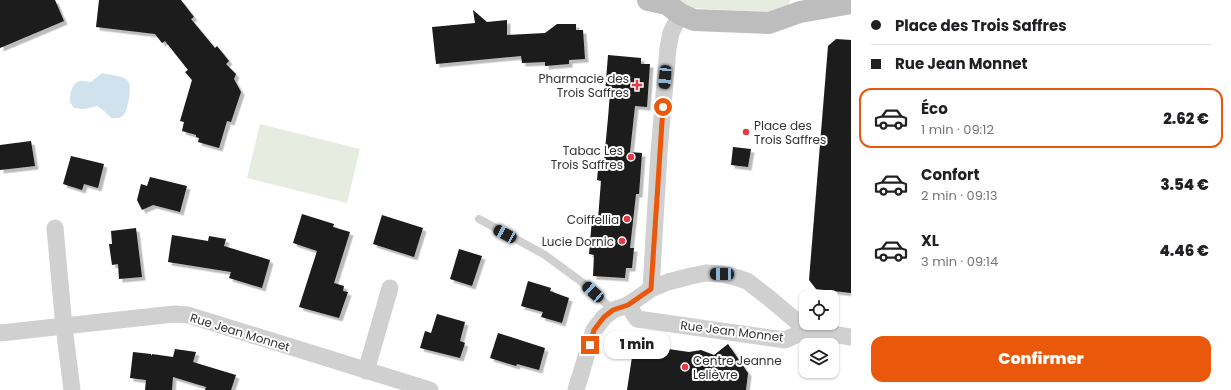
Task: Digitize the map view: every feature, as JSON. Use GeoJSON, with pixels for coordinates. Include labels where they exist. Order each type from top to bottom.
{"type":"FeatureCollection","features":[{"type":"Feature","properties":{"kind":"street"},"geometry":{"type":"LineString","coordinates":[[648,0],[667,4],[694,20],[769,23],[797,6],[851,3]]}},
{"type":"Feature","properties":{"kind":"street"},"geometry":{"type":"LineString","coordinates":[[651,289],[659,152],[673,7]]}},
{"type":"Feature","properties":{"kind":"street"},"geometry":{"type":"LineString","coordinates":[[55,228],[64,327],[72,390]]}},
{"type":"Feature","properties":{"kind":"street","name":"Rue Jean Monnet"},"geometry":{"type":"LineString","coordinates":[[576,390],[594,330],[604,317],[651,289],[668,282],[706,273],[722,274],[738,278],[758,288],[799,324]]}},
{"type":"Feature","properties":{"kind":"street"},"geometry":{"type":"LineString","coordinates":[[366,371],[390,288]]}},
{"type":"Feature","properties":{"kind":"street","name":"Rue Jean Monnet"},"geometry":{"type":"LineString","coordinates":[[621,308],[637,319],[785,340],[806,330]]}},
{"type":"Feature","properties":{"kind":"street","name":"Rue Jean Monnet"},"geometry":{"type":"LineString","coordinates":[[0,333],[174,314],[188,315],[430,390]]}},
{"type":"Feature","properties":{"kind":"street"},"geometry":{"type":"LineString","coordinates":[[806,330],[851,337]]}},
{"type":"Feature","properties":{"kind":"lane"},"geometry":{"type":"LineString","coordinates":[[478,219],[545,255],[583,283],[621,308]]}},
{"type":"Feature","properties":{"kind":"shaded area"},"geometry":{"type":"Polygon","coordinates":[[[680,0],[790,0],[785,13],[691,8],[680,4],[680,0]]]}},
{"type":"Feature","properties":{"kind":"shaded area"},"geometry":{"type":"Polygon","coordinates":[[[260,124],[360,149],[347,203],[247,178],[260,124]]]}},
{"type":"Feature","properties":{"kind":"water"},"geometry":{"type":"Polygon","coordinates":[[[102,73],[122,77],[129,82],[130,91],[127,106],[124,115],[121,117],[111,118],[97,106],[84,109],[74,108],[70,102],[70,96],[75,84],[82,81],[91,82],[102,73]]]}},
{"type":"Feature","properties":{"kind":"building"},"geometry":{"type":"Polygon","coordinates":[[[0,0],[55,0],[64,21],[0,48],[0,0]]]}},
{"type":"Feature","properties":{"kind":"building"},"geometry":{"type":"Polygon","coordinates":[[[99,0],[181,0],[194,17],[191,19],[215,48],[217,46],[229,61],[226,64],[236,74],[234,79],[241,92],[231,122],[227,121],[219,148],[198,142],[199,138],[196,137],[196,135],[182,131],[184,122],[180,121],[192,80],[185,72],[188,70],[165,41],[162,43],[155,34],[96,27],[99,0]]]}},
{"type":"Feature","properties":{"kind":"building"},"geometry":{"type":"Polygon","coordinates":[[[473,10],[487,22],[507,20],[507,35],[545,33],[557,24],[576,24],[576,30],[583,30],[585,59],[569,60],[569,64],[545,66],[545,62],[522,63],[521,56],[436,64],[432,27],[475,23],[473,10]]]}},
{"type":"Feature","properties":{"kind":"building"},"geometry":{"type":"Polygon","coordinates":[[[836,39],[851,40],[851,293],[839,292],[839,290],[816,289],[809,280],[828,46],[836,39]]]}},
{"type":"Feature","properties":{"kind":"building"},"geometry":{"type":"Polygon","coordinates":[[[608,55],[641,58],[641,64],[650,64],[647,107],[635,106],[630,152],[642,153],[639,194],[636,194],[630,248],[634,248],[632,268],[626,268],[625,278],[593,276],[594,255],[589,254],[592,219],[598,219],[601,181],[597,180],[599,159],[604,160],[610,93],[605,93],[608,55]]]}},
{"type":"Feature","properties":{"kind":"building"},"geometry":{"type":"Polygon","coordinates":[[[31,141],[35,166],[0,170],[0,145],[31,141]]]}},
{"type":"Feature","properties":{"kind":"building"},"geometry":{"type":"Polygon","coordinates":[[[733,147],[751,149],[748,167],[731,165],[733,147]]]}},
{"type":"Feature","properties":{"kind":"building"},"geometry":{"type":"Polygon","coordinates":[[[71,156],[104,164],[98,188],[84,184],[82,190],[63,184],[71,156]]]}},
{"type":"Feature","properties":{"kind":"building"},"geometry":{"type":"Polygon","coordinates":[[[150,177],[187,186],[180,212],[153,205],[142,210],[137,200],[141,184],[147,186],[150,177]]]}},
{"type":"Feature","properties":{"kind":"building"},"geometry":{"type":"Polygon","coordinates":[[[302,214],[334,224],[333,227],[350,232],[334,283],[344,286],[343,291],[348,292],[339,318],[299,307],[317,251],[293,243],[302,214]]]}},
{"type":"Feature","properties":{"kind":"building"},"geometry":{"type":"Polygon","coordinates":[[[382,215],[423,228],[414,257],[373,244],[382,215]]]}},
{"type":"Feature","properties":{"kind":"building"},"geometry":{"type":"Polygon","coordinates":[[[136,228],[142,277],[119,279],[118,264],[112,265],[109,244],[112,244],[111,231],[136,228]]]}},
{"type":"Feature","properties":{"kind":"building"},"geometry":{"type":"Polygon","coordinates":[[[172,235],[208,241],[209,236],[226,239],[224,246],[270,260],[262,288],[229,278],[231,272],[168,262],[172,235]]]}},
{"type":"Feature","properties":{"kind":"building"},"geometry":{"type":"Polygon","coordinates":[[[459,249],[482,256],[472,286],[450,279],[459,249]]]}},
{"type":"Feature","properties":{"kind":"building"},"geometry":{"type":"Polygon","coordinates":[[[528,281],[551,288],[550,291],[569,298],[562,323],[541,317],[543,312],[521,306],[528,281]]]}},
{"type":"Feature","properties":{"kind":"building"},"geometry":{"type":"Polygon","coordinates":[[[437,314],[465,322],[460,341],[465,343],[460,358],[420,348],[425,331],[431,333],[437,314]]]}},
{"type":"Feature","properties":{"kind":"building"},"geometry":{"type":"Polygon","coordinates":[[[498,333],[545,348],[539,370],[517,364],[516,366],[490,358],[498,333]]]}},
{"type":"Feature","properties":{"kind":"building","name":"Centre Jeanne Lelièvre"},"geometry":{"type":"Polygon","coordinates":[[[634,344],[689,352],[701,350],[714,355],[728,344],[748,373],[746,390],[627,390],[634,344]]]}},
{"type":"Feature","properties":{"kind":"building"},"geometry":{"type":"Polygon","coordinates":[[[175,349],[196,352],[193,362],[236,375],[231,390],[205,390],[206,387],[173,377],[172,390],[145,390],[146,380],[130,378],[133,352],[151,354],[151,356],[152,354],[173,357],[175,349]]]}},
{"type":"Feature","properties":{"kind":"place","name":"Pharmacie des Trois Saffres"},"geometry":{"type":"Point","coordinates":[637,85]}},
{"type":"Feature","properties":{"kind":"place","name":"Place des Trois Saffres"},"geometry":{"type":"Point","coordinates":[746,132]}},
{"type":"Feature","properties":{"kind":"place","name":"Tabac Les Trois Saffres"},"geometry":{"type":"Point","coordinates":[631,157]}},
{"type":"Feature","properties":{"kind":"place","name":"Coiffellia"},"geometry":{"type":"Point","coordinates":[627,219]}},
{"type":"Feature","properties":{"kind":"place","name":"Lucie Dornic"},"geometry":{"type":"Point","coordinates":[622,241]}},
{"type":"Feature","properties":{"kind":"place","name":"Centre Jeanne Lelièvre"},"geometry":{"type":"Point","coordinates":[685,367]}},
{"type":"Feature","properties":{"kind":"route"},"geometry":{"type":"LineString","coordinates":[[590,345],[594,330],[604,317],[613,310],[628,305],[651,289],[663,107]]}}]}
